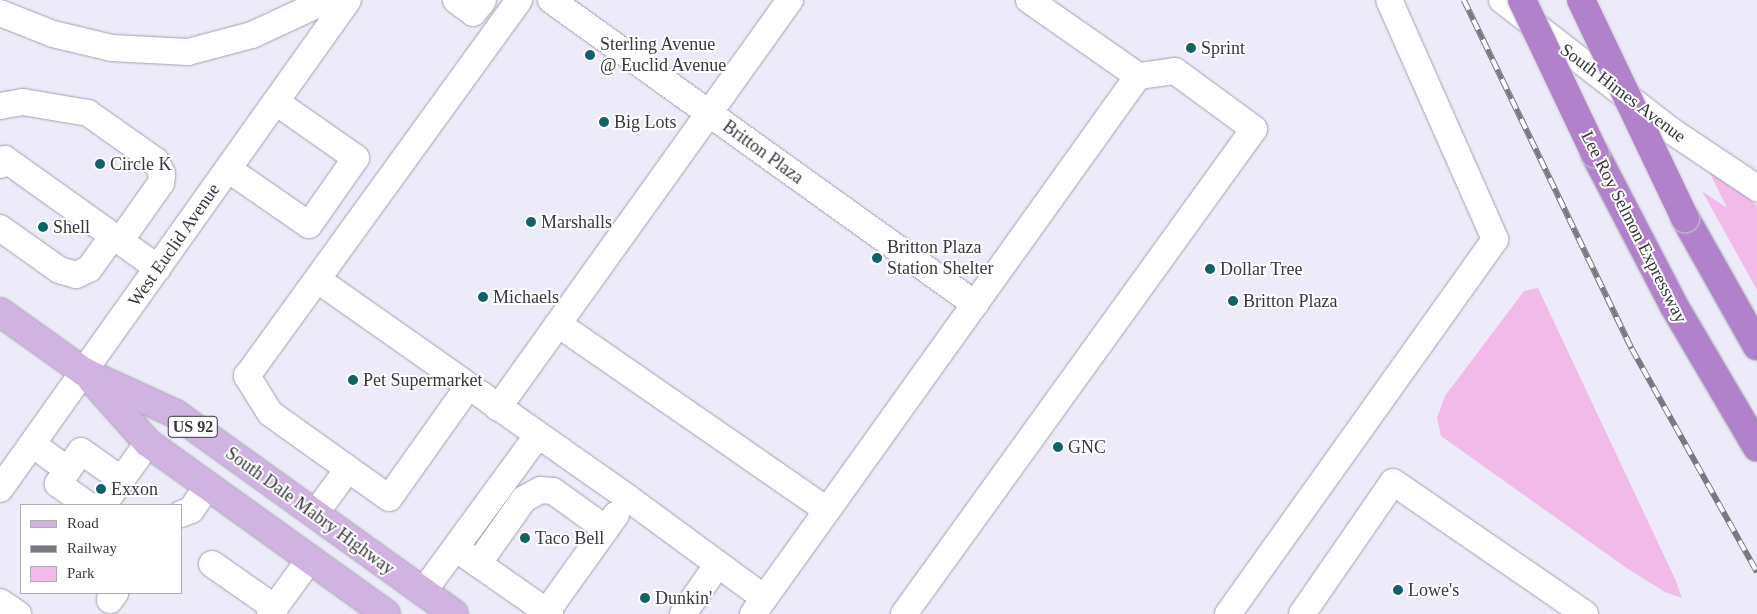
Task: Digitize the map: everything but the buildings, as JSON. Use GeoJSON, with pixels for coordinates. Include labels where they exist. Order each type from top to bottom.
{"type":"FeatureCollection","features":[{"type":"Feature","properties":{"kind":"highway","name":"Lee Roy Selmon Expressway"},"geometry":{"type":"LineString","coordinates":[[1522,0],[1596,154],[1674,306],[1757,447]]}},
{"type":"Feature","properties":{"kind":"highway"},"geometry":{"type":"LineString","coordinates":[[1581,0],[1686,218],[1757,346]]}},
{"type":"Feature","properties":{"kind":"main road","name":"South Dale Mabry Highway"},"geometry":{"type":"LineString","coordinates":[[0,312],[84,372],[176,414],[454,614]]}},
{"type":"Feature","properties":{"kind":"main road","name":"South Dale Mabry Highway"},"geometry":{"type":"LineString","coordinates":[[84,372],[148,443],[386,614]]}},
{"type":"Feature","properties":{"kind":"street"},"geometry":{"type":"LineString","coordinates":[[0,13],[53,34],[112,48],[188,52],[252,35],[327,0]]}},
{"type":"Feature","properties":{"kind":"street","name":"West Euclid Avenue"},"geometry":{"type":"LineString","coordinates":[[3,479],[32,444],[84,372],[348,0]]}},
{"type":"Feature","properties":{"kind":"street"},"geometry":{"type":"LineString","coordinates":[[456,0],[473,13],[483,0]]}},
{"type":"Feature","properties":{"kind":"street"},"geometry":{"type":"LineString","coordinates":[[468,387],[389,498],[270,413],[248,376],[519,0]]}},
{"type":"Feature","properties":{"kind":"street","name":"Britton Plaza"},"geometry":{"type":"LineString","coordinates":[[551,0],[975,304]]}},
{"type":"Feature","properties":{"kind":"street"},"geometry":{"type":"LineString","coordinates":[[498,408],[790,0]]}},
{"type":"Feature","properties":{"kind":"street"},"geometry":{"type":"LineString","coordinates":[[904,614],[1254,129],[1175,71],[1138,76],[1028,0]]}},
{"type":"Feature","properties":{"kind":"street"},"geometry":{"type":"LineString","coordinates":[[1228,614],[1495,239],[1389,0]]}},
{"type":"Feature","properties":{"kind":"street","name":"South Himes Avenue"},"geometry":{"type":"LineString","coordinates":[[1502,0],[1670,130],[1754,188]]}},
{"type":"Feature","properties":{"kind":"street"},"geometry":{"type":"LineString","coordinates":[[318,280],[537,436],[628,498],[718,564],[759,606],[1138,76]]}},
{"type":"Feature","properties":{"kind":"street"},"geometry":{"type":"LineString","coordinates":[[0,106],[23,102],[88,113],[156,161],[162,174],[161,183],[116,238],[89,269],[76,275],[59,270],[1,232]]}},
{"type":"Feature","properties":{"kind":"street"},"geometry":{"type":"LineString","coordinates":[[228,169],[308,225],[356,158],[276,102]]}},
{"type":"Feature","properties":{"kind":"street"},"geometry":{"type":"LineString","coordinates":[[0,165],[5,159],[158,268]]}},
{"type":"Feature","properties":{"kind":"street"},"geometry":{"type":"LineString","coordinates":[[558,324],[827,510]]}},
{"type":"Feature","properties":{"kind":"street"},"geometry":{"type":"LineString","coordinates":[[424,592],[537,436]]}},
{"type":"Feature","properties":{"kind":"street"},"geometry":{"type":"LineString","coordinates":[[104,504],[148,443]]}},
{"type":"Feature","properties":{"kind":"street"},"geometry":{"type":"LineString","coordinates":[[32,444],[68,470]]}},
{"type":"Feature","properties":{"kind":"street"},"geometry":{"type":"LineString","coordinates":[[87,504],[58,484],[81,451],[122,480]]}},
{"type":"Feature","properties":{"kind":"street"},"geometry":{"type":"LineString","coordinates":[[315,514],[348,469]]}},
{"type":"Feature","properties":{"kind":"street"},"geometry":{"type":"LineString","coordinates":[[1302,614],[1393,482],[1584,614]]}},
{"type":"Feature","properties":{"kind":"street"},"geometry":{"type":"LineString","coordinates":[[182,514],[191,510],[208,486]]}},
{"type":"Feature","properties":{"kind":"street"},"geometry":{"type":"LineString","coordinates":[[478,564],[524,498],[540,490],[553,492],[606,529]]}},
{"type":"Feature","properties":{"kind":"street"},"geometry":{"type":"LineString","coordinates":[[456,548],[548,613],[628,498]]}},
{"type":"Feature","properties":{"kind":"street"},"geometry":{"type":"LineString","coordinates":[[212,564],[280,609],[310,559]]}},
{"type":"Feature","properties":{"kind":"street"},"geometry":{"type":"LineString","coordinates":[[683,614],[718,564]]}},
{"type":"Feature","properties":{"kind":"street"},"geometry":{"type":"LineString","coordinates":[[0,602],[18,614]]}},
{"type":"Feature","properties":{"kind":"green space"},"geometry":{"type":"Polygon","coordinates":[[[1707,167],[1742,191],[1757,206],[1757,290],[1702,191],[1727,208],[1707,167]]]}},
{"type":"Feature","properties":{"kind":"green space"},"geometry":{"type":"Polygon","coordinates":[[[1538,288],[1676,581],[1682,598],[1665,592],[1628,569],[1441,436],[1437,418],[1445,396],[1524,291],[1538,288]]]}},
{"type":"Feature","properties":{"kind":"railway"},"geometry":{"type":"LineString","coordinates":[[1464,0],[1632,349],[1757,572]]}},
{"type":"Feature","properties":{"kind":"place","name":"Sprint"},"geometry":{"type":"Point","coordinates":[1191,48]}},
{"type":"Feature","properties":{"kind":"place","name":"Sterling Avenue @ Euclid Avenue"},"geometry":{"type":"Point","coordinates":[590,55]}},
{"type":"Feature","properties":{"kind":"place","name":"Big Lots"},"geometry":{"type":"Point","coordinates":[604,122]}},
{"type":"Feature","properties":{"kind":"place","name":"Circle K"},"geometry":{"type":"Point","coordinates":[100,164]}},
{"type":"Feature","properties":{"kind":"place","name":"Marshalls"},"geometry":{"type":"Point","coordinates":[531,222]}},
{"type":"Feature","properties":{"kind":"place","name":"Shell"},"geometry":{"type":"Point","coordinates":[43,227]}},
{"type":"Feature","properties":{"kind":"place","name":"Britton Plaza Station Shelter"},"geometry":{"type":"Point","coordinates":[877,258]}},
{"type":"Feature","properties":{"kind":"place","name":"Dollar Tree"},"geometry":{"type":"Point","coordinates":[1210,269]}},
{"type":"Feature","properties":{"kind":"place","name":"Michaels"},"geometry":{"type":"Point","coordinates":[483,297]}},
{"type":"Feature","properties":{"kind":"place","name":"Britton Plaza"},"geometry":{"type":"Point","coordinates":[1233,301]}},
{"type":"Feature","properties":{"kind":"place","name":"Pet Supermarket"},"geometry":{"type":"Point","coordinates":[353,380]}},
{"type":"Feature","properties":{"kind":"place","name":"GNC"},"geometry":{"type":"Point","coordinates":[1058,447]}},
{"type":"Feature","properties":{"kind":"place","name":"Exxon"},"geometry":{"type":"Point","coordinates":[101,489]}},
{"type":"Feature","properties":{"kind":"place","name":"Taco Bell"},"geometry":{"type":"Point","coordinates":[525,538]}},
{"type":"Feature","properties":{"kind":"place","name":"Lowe's"},"geometry":{"type":"Point","coordinates":[1398,590]}},
{"type":"Feature","properties":{"kind":"place","name":"Dunkin'"},"geometry":{"type":"Point","coordinates":[645,598]}}]}
